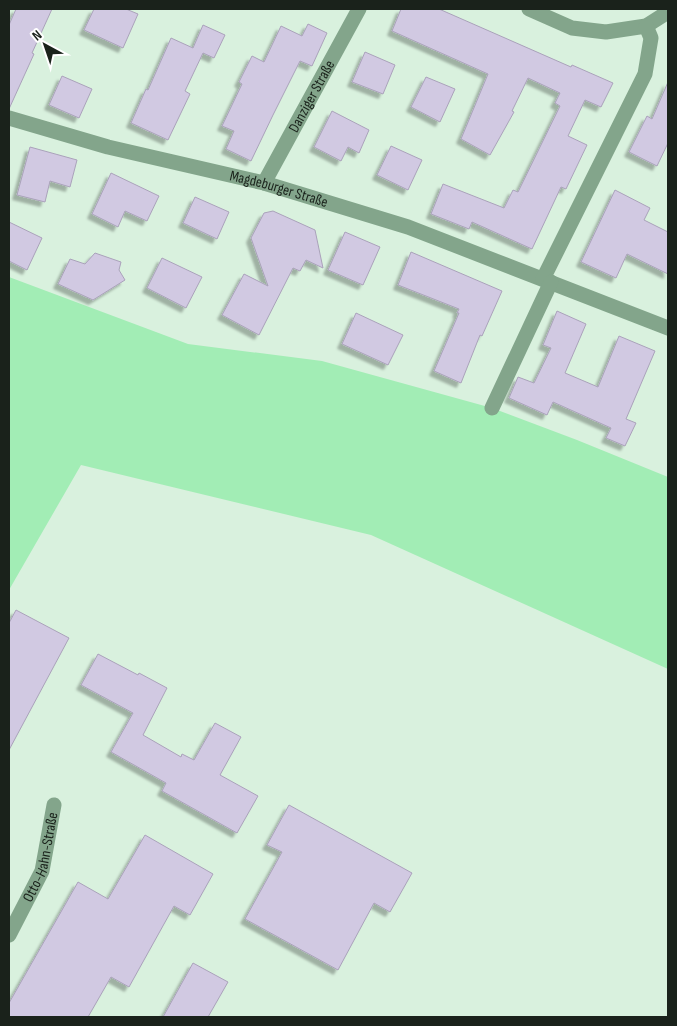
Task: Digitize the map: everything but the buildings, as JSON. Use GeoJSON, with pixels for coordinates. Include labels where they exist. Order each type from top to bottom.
{"type":"FeatureCollection","features":[{"type":"Feature","properties":{"kind":"street","name":"Danziger Straße"},"geometry":{"type":"LineString","coordinates":[[264,182],[359,9]]}},
{"type":"Feature","properties":{"kind":"street"},"geometry":{"type":"LineString","coordinates":[[530,9],[572,28],[606,32],[646,26],[668,12]]}},
{"type":"Feature","properties":{"kind":"street"},"geometry":{"type":"LineString","coordinates":[[492,408],[547,280],[645,74],[651,38],[646,26]]}},
{"type":"Feature","properties":{"kind":"street","name":"Magdeburger Straße"},"geometry":{"type":"LineString","coordinates":[[9,118],[108,147],[264,182],[408,227],[668,328]]}},
{"type":"Feature","properties":{"kind":"street","name":"Otto-Hahn-Straße"},"geometry":{"type":"LineString","coordinates":[[9,935],[42,872],[54,805]]}},
{"type":"Feature","properties":{"kind":"green space"},"geometry":{"type":"Polygon","coordinates":[[[9,277],[188,344],[322,361],[492,408],[668,477],[668,669],[371,535],[81,465],[9,590],[9,277]]]}}]}
